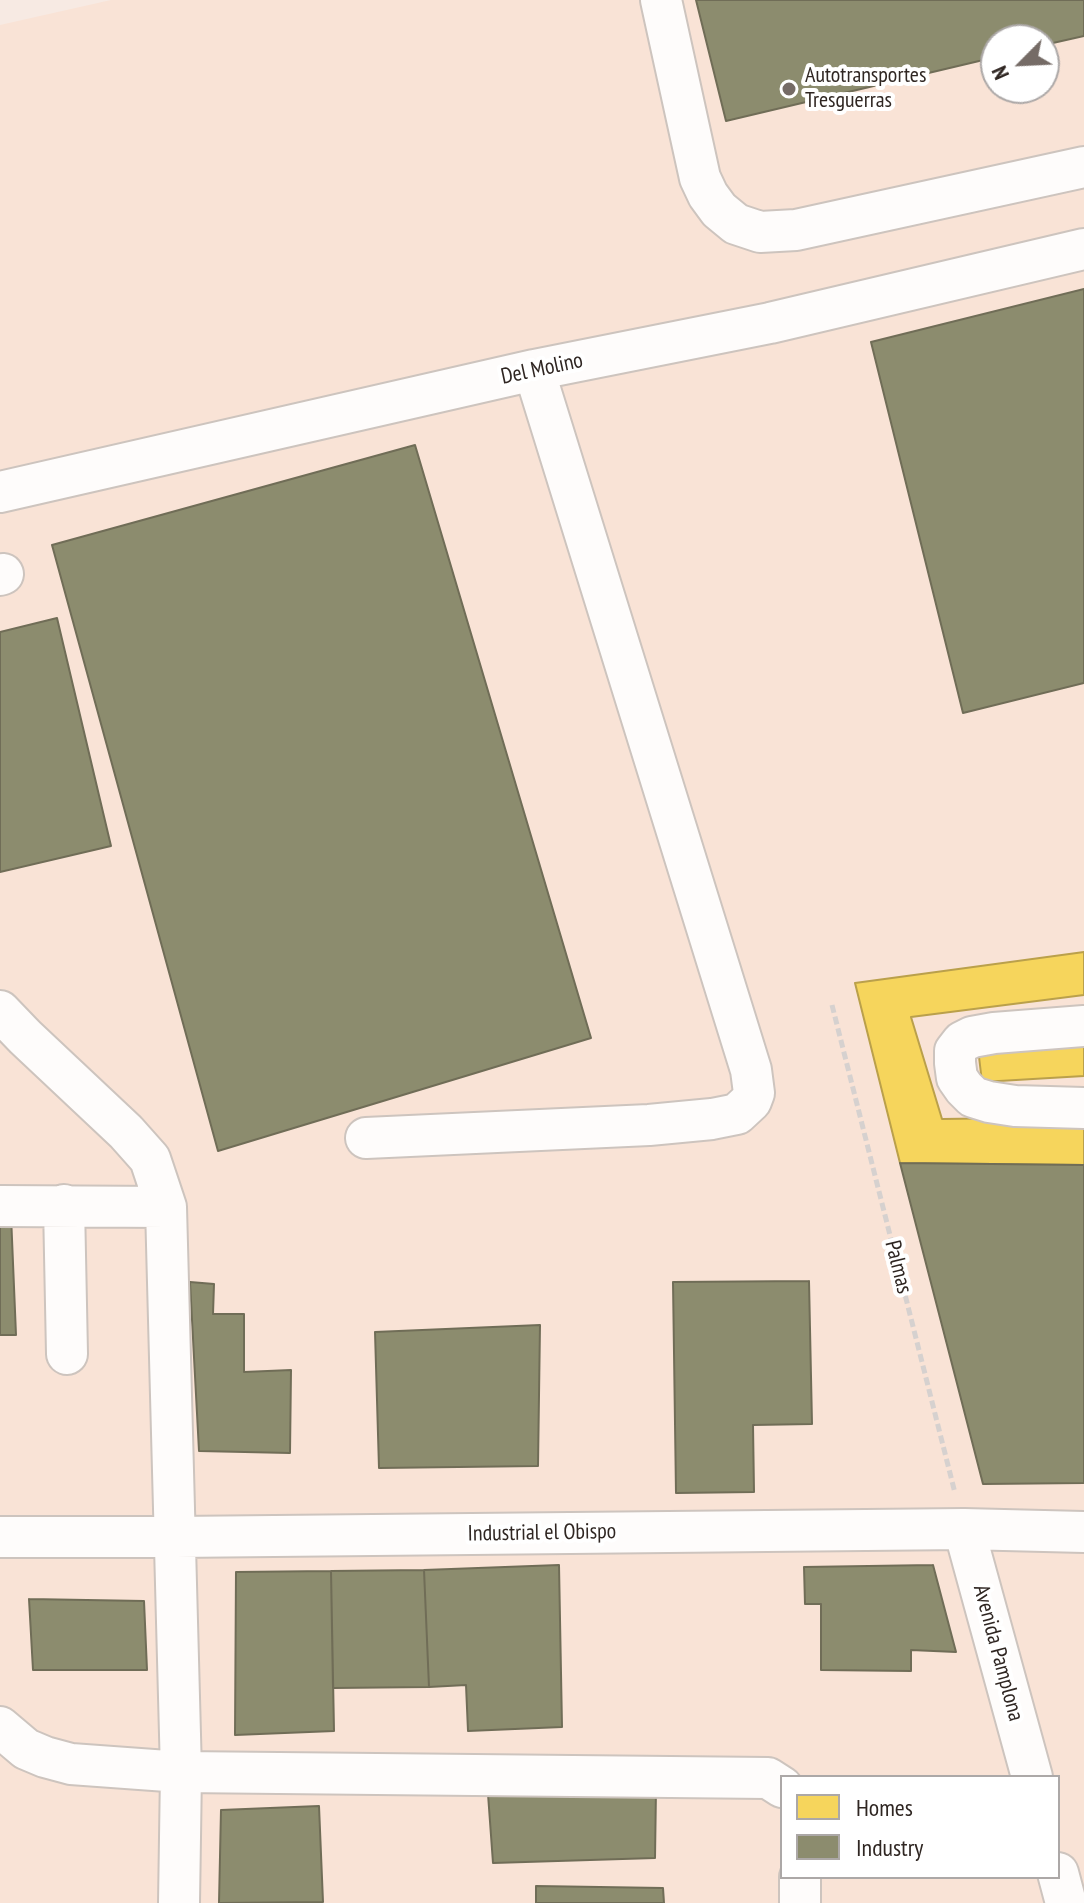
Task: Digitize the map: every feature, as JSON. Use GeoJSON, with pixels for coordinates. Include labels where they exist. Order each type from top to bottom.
{"type":"FeatureCollection","features":[{"type":"Feature","properties":{"kind":"street"},"geometry":{"type":"LineString","coordinates":[[661,0],[700,178],[719,210],[736,224],[760,232],[796,230],[1084,167]]}},
{"type":"Feature","properties":{"kind":"street","name":"Del Molino"},"geometry":{"type":"LineString","coordinates":[[0,492],[534,370],[770,323],[1084,249]]}},
{"type":"Feature","properties":{"kind":"street"},"geometry":{"type":"LineString","coordinates":[[366,1138],[649,1125],[712,1119],[737,1114],[751,1101],[754,1093],[751,1070],[534,370]]}},
{"type":"Feature","properties":{"kind":"street"},"geometry":{"type":"LineString","coordinates":[[0,1011],[150,1159],[166,1207],[181,1772],[179,1903]]}},
{"type":"Feature","properties":{"kind":"street"},"geometry":{"type":"LineString","coordinates":[[1084,1026],[972,1037],[962,1042],[955,1051],[957,1078],[973,1097],[1015,1106],[1084,1108]]}},
{"type":"Feature","properties":{"kind":"street"},"geometry":{"type":"LineString","coordinates":[[64,1205],[67,1354]]}},
{"type":"Feature","properties":{"kind":"street"},"geometry":{"type":"LineString","coordinates":[[0,1206],[166,1207]]}},
{"type":"Feature","properties":{"kind":"street","name":"Industrial el Obispo"},"geometry":{"type":"LineString","coordinates":[[0,1537],[964,1529],[1084,1532]]}},
{"type":"Feature","properties":{"kind":"street","name":"Avenida Pamplona"},"geometry":{"type":"LineString","coordinates":[[964,1529],[1031,1775]]}},
{"type":"Feature","properties":{"kind":"street"},"geometry":{"type":"LineString","coordinates":[[0,1727],[26,1749],[71,1764],[181,1772],[768,1778],[780,1786]]}},
{"type":"Feature","properties":{"kind":"street"},"geometry":{"type":"LineString","coordinates":[[800,1879],[800,1903]]}},
{"type":"Feature","properties":{"kind":"street"},"geometry":{"type":"LineString","coordinates":[[1060,1879],[1066,1903]]}},
{"type":"Feature","properties":{"kind":"path","name":"Palmas"},"geometry":{"type":"LineString","coordinates":[[832,1005],[964,1529]]}},
{"type":"Feature","properties":{"kind":"shaded area"},"geometry":{"type":"Polygon","coordinates":[[[111,0],[1084,0],[1084,1903],[0,1903],[0,25],[111,0]]]}},
{"type":"Feature","properties":{"kind":"building: Homes"},"geometry":{"type":"Polygon","coordinates":[[[1084,952],[1084,995],[911,1017],[942,1119],[1084,1117],[1084,1165],[900,1163],[855,983],[1084,952]]]}},
{"type":"Feature","properties":{"kind":"building: Homes"},"geometry":{"type":"Polygon","coordinates":[[[1084,1028],[1084,1076],[982,1082],[977,1040],[1084,1028]]]}},
{"type":"Feature","properties":{"kind":"building: Industry","name":"Autotransportes Tresguerras"},"geometry":{"type":"Polygon","coordinates":[[[696,0],[1084,0],[1084,36],[1060,41],[1060,24],[980,24],[980,61],[726,121],[696,0]]]}},
{"type":"Feature","properties":{"kind":"building: Industry"},"geometry":{"type":"Polygon","coordinates":[[[1084,289],[1084,683],[963,713],[871,342],[1084,289]]]}},
{"type":"Feature","properties":{"kind":"building: Industry"},"geometry":{"type":"Polygon","coordinates":[[[415,445],[591,1038],[218,1151],[52,545],[415,445]]]}},
{"type":"Feature","properties":{"kind":"building: Industry"},"geometry":{"type":"Polygon","coordinates":[[[57,618],[111,846],[0,872],[0,632],[57,618]]]}},
{"type":"Feature","properties":{"kind":"building: Industry"},"geometry":{"type":"Polygon","coordinates":[[[900,1163],[1084,1165],[1084,1483],[983,1484],[900,1163]]]}},
{"type":"Feature","properties":{"kind":"building: Industry"},"geometry":{"type":"Polygon","coordinates":[[[0,1215],[11,1215],[16,1335],[0,1335],[0,1215]]]}},
{"type":"Feature","properties":{"kind":"building: Industry"},"geometry":{"type":"Polygon","coordinates":[[[809,1281],[812,1424],[753,1425],[754,1492],[676,1493],[673,1282],[809,1281]]]}},
{"type":"Feature","properties":{"kind":"building: Industry"},"geometry":{"type":"Polygon","coordinates":[[[190,1282],[214,1284],[213,1314],[244,1314],[244,1372],[291,1370],[290,1453],[199,1451],[190,1282]]]}},
{"type":"Feature","properties":{"kind":"building: Industry"},"geometry":{"type":"Polygon","coordinates":[[[540,1325],[538,1466],[379,1468],[375,1332],[540,1325]]]}},
{"type":"Feature","properties":{"kind":"building: Industry"},"geometry":{"type":"Polygon","coordinates":[[[559,1565],[562,1727],[468,1731],[466,1685],[429,1687],[424,1570],[559,1565]]]}},
{"type":"Feature","properties":{"kind":"building: Industry"},"geometry":{"type":"Polygon","coordinates":[[[933,1565],[956,1652],[911,1650],[911,1671],[821,1670],[821,1604],[805,1604],[804,1567],[933,1565]]]}},
{"type":"Feature","properties":{"kind":"building: Industry"},"geometry":{"type":"Polygon","coordinates":[[[424,1570],[429,1687],[333,1688],[331,1571],[424,1570]]]}},
{"type":"Feature","properties":{"kind":"building: Industry"},"geometry":{"type":"Polygon","coordinates":[[[331,1571],[334,1731],[235,1735],[236,1572],[331,1571]]]}},
{"type":"Feature","properties":{"kind":"building: Industry"},"geometry":{"type":"Polygon","coordinates":[[[29,1599],[144,1601],[147,1670],[33,1670],[29,1599]]]}},
{"type":"Feature","properties":{"kind":"building: Industry"},"geometry":{"type":"Polygon","coordinates":[[[656,1789],[655,1858],[493,1863],[488,1794],[656,1789]]]}},
{"type":"Feature","properties":{"kind":"building: Industry"},"geometry":{"type":"Polygon","coordinates":[[[319,1806],[323,1902],[219,1903],[221,1810],[319,1806]]]}},
{"type":"Feature","properties":{"kind":"building: Industry"},"geometry":{"type":"Polygon","coordinates":[[[536,1886],[663,1888],[664,1903],[536,1903],[536,1886]]]}},
{"type":"Feature","properties":{"kind":"place","name":"Autotransportes Tresguerras"},"geometry":{"type":"Point","coordinates":[789,89]}}]}
